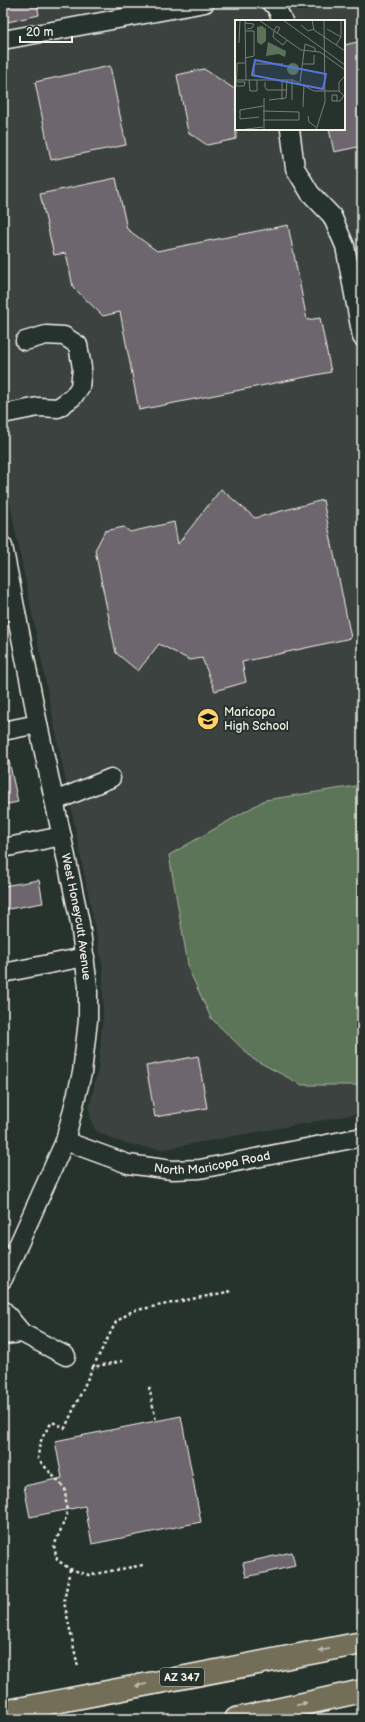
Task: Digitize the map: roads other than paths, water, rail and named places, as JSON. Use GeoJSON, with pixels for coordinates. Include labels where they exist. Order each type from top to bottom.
{"type":"FeatureCollection","features":[{"type":"Feature","properties":{"kind":"highway","name":"AZ 347"},"geometry":{"type":"LineString","coordinates":[[3,1712],[362,1643]]}},
{"type":"Feature","properties":{"kind":"highway"},"geometry":{"type":"LineString","coordinates":[[236,1719],[362,1691]]}},
{"type":"Feature","properties":{"kind":"street"},"geometry":{"type":"LineString","coordinates":[[3,40],[205,3]]}},
{"type":"Feature","properties":{"kind":"street"},"geometry":{"type":"LineString","coordinates":[[271,3],[275,5],[282,20]]}},
{"type":"Feature","properties":{"kind":"street"},"geometry":{"type":"LineString","coordinates":[[290,130],[295,168],[310,193],[332,216],[345,246],[362,337]]}},
{"type":"Feature","properties":{"kind":"street"},"geometry":{"type":"LineString","coordinates":[[3,414],[38,407],[58,408],[74,397],[80,387],[82,368],[78,345],[64,336],[46,336],[25,340]]}},
{"type":"Feature","properties":{"kind":"street","name":"West Honeycutt Avenue"},"geometry":{"type":"LineString","coordinates":[[3,546],[38,724],[80,923],[88,987],[88,1020],[82,1073],[64,1141],[10,1246],[3,1278]]}},
{"type":"Feature","properties":{"kind":"street"},"geometry":{"type":"LineString","coordinates":[[3,731],[38,724]]}},
{"type":"Feature","properties":{"kind":"street"},"geometry":{"type":"LineString","coordinates":[[55,801],[111,778]]}},
{"type":"Feature","properties":{"kind":"street"},"geometry":{"type":"LineString","coordinates":[[3,848],[62,836]]}},
{"type":"Feature","properties":{"kind":"street"},"geometry":{"type":"LineString","coordinates":[[3,973],[85,957]]}},
{"type":"Feature","properties":{"kind":"street","name":"North Maricopa Road"},"geometry":{"type":"LineString","coordinates":[[64,1141],[128,1164],[172,1170],[200,1169],[362,1137]]}},
{"type":"Feature","properties":{"kind":"street"},"geometry":{"type":"LineString","coordinates":[[3,1310],[22,1333],[66,1356]]}},
{"type":"Feature","properties":{"kind":"street"},"geometry":{"type":"LineString","coordinates":[[3,1335],[22,1333]]}},
{"type":"Feature","properties":{"kind":"place","name":"Maricopa High School"},"geometry":{"type":"Point","coordinates":[208,719]}}]}
